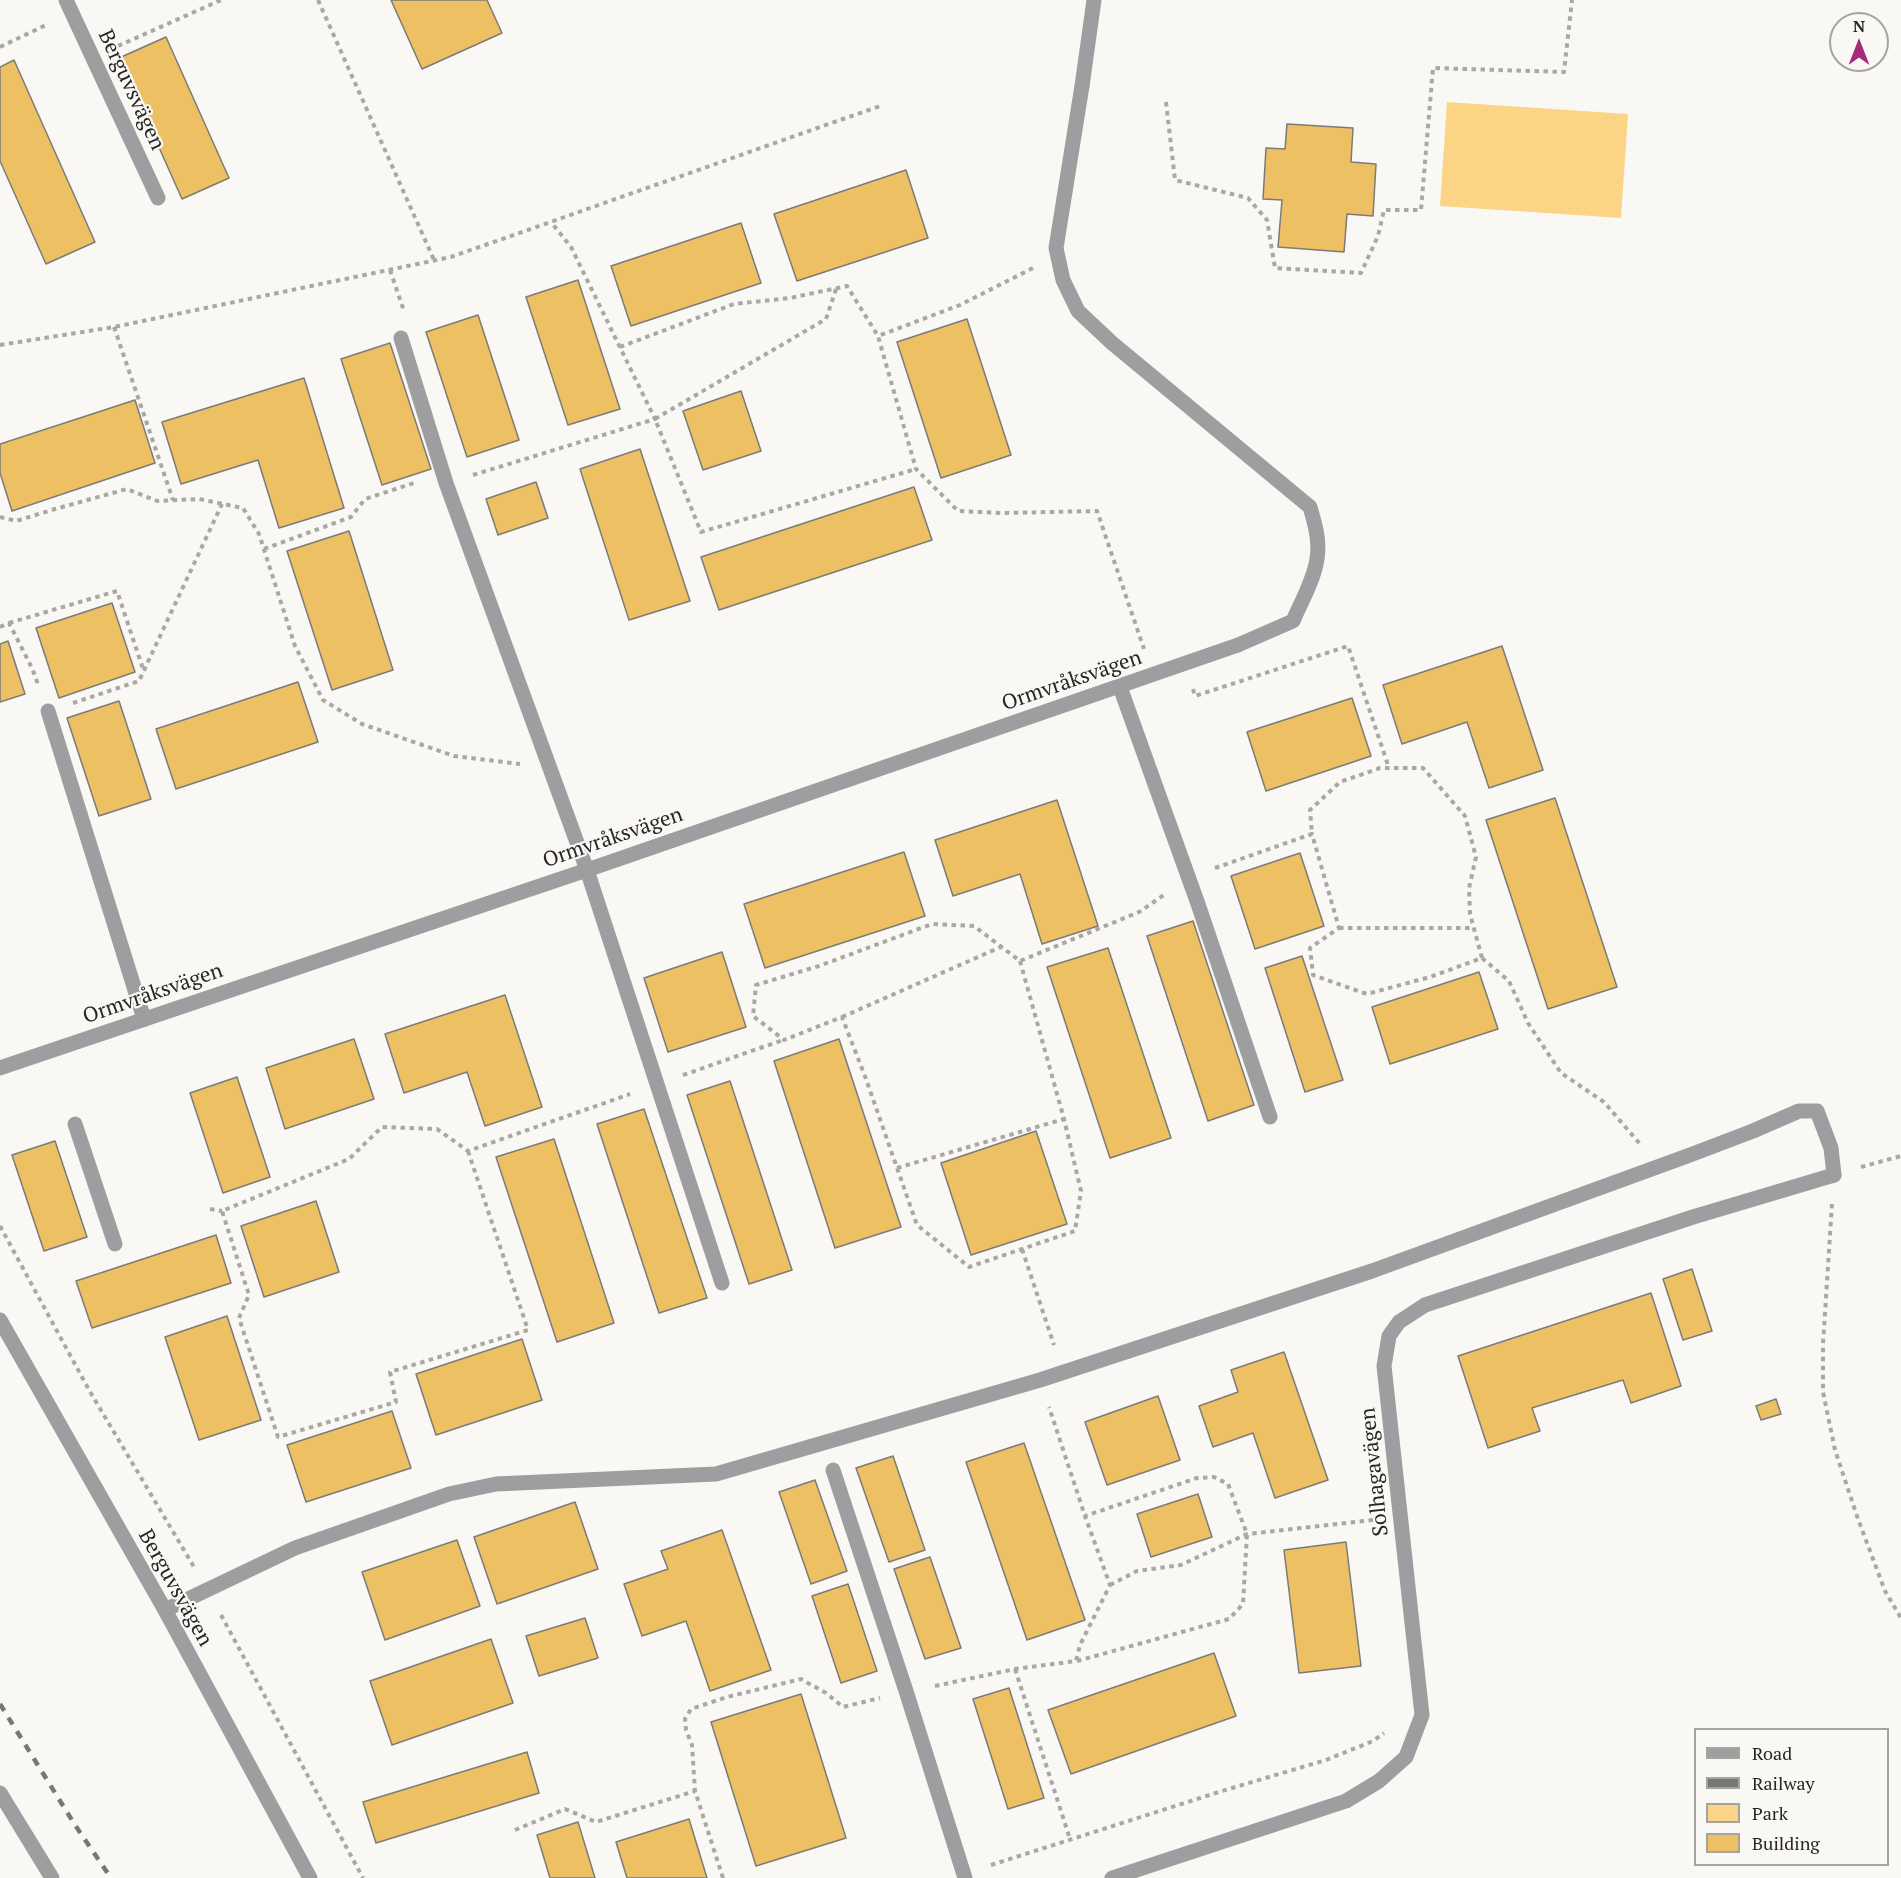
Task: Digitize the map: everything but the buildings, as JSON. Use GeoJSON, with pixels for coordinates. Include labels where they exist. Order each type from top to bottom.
{"type":"FeatureCollection","features":[{"type":"Feature","properties":{"kind":"street","name":"Ormvråksvägen"},"geometry":{"type":"LineString","coordinates":[[0,1068],[1120,687],[1238,645],[1293,621],[1317,559],[1317,531],[1310,507],[1112,344],[1078,311],[1063,280],[1056,248],[1095,0]]}},
{"type":"Feature","properties":{"kind":"street","name":"Berguvsvägen"},"geometry":{"type":"LineString","coordinates":[[69,7],[158,198]]}},
{"type":"Feature","properties":{"kind":"street"},"geometry":{"type":"LineString","coordinates":[[401,338],[445,478],[587,870],[722,1282]]}},
{"type":"Feature","properties":{"kind":"street"},"geometry":{"type":"LineString","coordinates":[[1120,687],[1189,877],[1270,1117]]}},
{"type":"Feature","properties":{"kind":"street"},"geometry":{"type":"LineString","coordinates":[[48,711],[144,1019]]}},
{"type":"Feature","properties":{"kind":"street"},"geometry":{"type":"LineString","coordinates":[[165,1610],[295,1548],[449,1494],[496,1484],[716,1474],[1063,1373],[1372,1270],[1753,1131],[1799,1111],[1817,1111],[1831,1148],[1834,1175]]}},
{"type":"Feature","properties":{"kind":"street"},"geometry":{"type":"LineString","coordinates":[[75,1124],[115,1244]]}},
{"type":"Feature","properties":{"kind":"street","name":"Solhagavägen"},"geometry":{"type":"LineString","coordinates":[[1112,1878],[1346,1801],[1379,1781],[1406,1757],[1422,1715],[1384,1366],[1389,1336],[1399,1323],[1425,1305],[1693,1217],[1834,1175]]}},
{"type":"Feature","properties":{"kind":"street","name":"Berguvsvägen"},"geometry":{"type":"LineString","coordinates":[[0,1320],[165,1610],[310,1878]]}},
{"type":"Feature","properties":{"kind":"street"},"geometry":{"type":"LineString","coordinates":[[833,1470],[964,1876]]}},
{"type":"Feature","properties":{"kind":"street"},"geometry":{"type":"LineString","coordinates":[[0,1793],[52,1878]]}},
{"type":"Feature","properties":{"kind":"path"},"geometry":{"type":"LineString","coordinates":[[92,57],[221,0]]}},
{"type":"Feature","properties":{"kind":"path"},"geometry":{"type":"LineString","coordinates":[[318,0],[434,260]]}},
{"type":"Feature","properties":{"kind":"path"},"geometry":{"type":"LineString","coordinates":[[1166,102],[1174,180],[1248,198],[1268,220],[1275,267],[1361,273],[1378,236],[1384,210],[1421,210],[1432,68],[1564,72],[1572,0]]}},
{"type":"Feature","properties":{"kind":"path"},"geometry":{"type":"LineString","coordinates":[[0,47],[69,7]]}},
{"type":"Feature","properties":{"kind":"path"},"geometry":{"type":"LineString","coordinates":[[0,345],[114,327],[451,257],[880,106]]}},
{"type":"Feature","properties":{"kind":"path"},"geometry":{"type":"LineString","coordinates":[[551,222],[571,247],[655,419],[701,532],[916,469]]}},
{"type":"Feature","properties":{"kind":"path"},"geometry":{"type":"LineString","coordinates":[[878,336],[960,305],[1058,255]]}},
{"type":"Feature","properties":{"kind":"path"},"geometry":{"type":"LineString","coordinates":[[390,270],[411,332],[401,338]]}},
{"type":"Feature","properties":{"kind":"path"},"geometry":{"type":"LineString","coordinates":[[620,347],[734,304],[790,298],[847,286],[878,336],[916,469],[958,511],[1003,513],[1097,511],[1153,675]]}},
{"type":"Feature","properties":{"kind":"path"},"geometry":{"type":"LineString","coordinates":[[264,549],[351,517],[365,499],[655,419],[826,319],[836,289]]}},
{"type":"Feature","properties":{"kind":"path"},"geometry":{"type":"LineString","coordinates":[[114,327],[173,500]]}},
{"type":"Feature","properties":{"kind":"path"},"geometry":{"type":"LineString","coordinates":[[0,517],[16,521],[127,489],[157,501],[199,499],[243,508],[259,534],[295,646],[323,700],[362,724],[454,756],[550,768]]}},
{"type":"Feature","properties":{"kind":"path"},"geometry":{"type":"LineString","coordinates":[[9,623],[32,668],[48,711],[139,681],[222,503]]}},
{"type":"Feature","properties":{"kind":"path"},"geometry":{"type":"LineString","coordinates":[[0,627],[117,591],[144,672]]}},
{"type":"Feature","properties":{"kind":"path"},"geometry":{"type":"LineString","coordinates":[[1185,664],[1195,696],[1348,646],[1389,768]]}},
{"type":"Feature","properties":{"kind":"path"},"geometry":{"type":"LineString","coordinates":[[1339,928],[1312,834],[1310,810],[1340,782],[1380,768],[1423,768],[1465,816],[1476,857],[1469,888],[1470,914],[1482,958],[1509,981],[1528,1023],[1562,1073],[1604,1102],[1659,1166]]}},
{"type":"Feature","properties":{"kind":"path"},"geometry":{"type":"LineString","coordinates":[[1020,961],[1139,912],[1189,877],[1312,834]]}},
{"type":"Feature","properties":{"kind":"path"},"geometry":{"type":"LineString","coordinates":[[784,1040],[753,1016],[756,986],[819,966],[932,924],[974,926],[1020,961],[1064,1119],[1081,1191],[1075,1231],[969,1267],[917,1225],[842,1017]]}},
{"type":"Feature","properties":{"kind":"path"},"geometry":{"type":"LineString","coordinates":[[1474,928],[1339,928],[1310,948],[1313,975],[1366,994],[1430,977],[1482,958]]}},
{"type":"Feature","properties":{"kind":"path"},"geometry":{"type":"LineString","coordinates":[[468,1151],[784,1040],[1003,946]]}},
{"type":"Feature","properties":{"kind":"path"},"geometry":{"type":"LineString","coordinates":[[897,1168],[1064,1119]]}},
{"type":"Feature","properties":{"kind":"path"},"geometry":{"type":"LineString","coordinates":[[210,1209],[222,1211],[349,1159],[382,1127],[437,1129],[468,1151],[528,1330],[390,1372],[396,1402],[278,1437],[238,1318],[249,1295],[222,1211]]}},
{"type":"Feature","properties":{"kind":"path"},"geometry":{"type":"LineString","coordinates":[[1901,1156],[1834,1175],[1823,1344],[1823,1392],[1835,1450],[1885,1591],[1901,1618]]}},
{"type":"Feature","properties":{"kind":"path"},"geometry":{"type":"LineString","coordinates":[[0,1226],[89,1390],[207,1590],[363,1878]]}},
{"type":"Feature","properties":{"kind":"path"},"geometry":{"type":"LineString","coordinates":[[1022,1249],[1063,1373]]}},
{"type":"Feature","properties":{"kind":"path"},"geometry":{"type":"LineString","coordinates":[[1040,1380],[1064,1448],[1084,1516],[1110,1585]]}},
{"type":"Feature","properties":{"kind":"path"},"geometry":{"type":"LineString","coordinates":[[723,1878],[695,1791],[692,1745],[686,1730],[685,1719],[692,1709],[728,1697],[801,1679],[826,1693],[843,1707],[906,1691],[1015,1669],[1076,1661],[1229,1619],[1243,1604],[1247,1534],[1228,1484],[1214,1477],[1197,1478],[1084,1516]]}},
{"type":"Feature","properties":{"kind":"path"},"geometry":{"type":"LineString","coordinates":[[1076,1661],[1080,1645],[1110,1585],[1137,1571],[1181,1565],[1247,1534],[1400,1516]]}},
{"type":"Feature","properties":{"kind":"path"},"geometry":{"type":"LineString","coordinates":[[1015,1669],[1070,1839]]}},
{"type":"Feature","properties":{"kind":"path"},"geometry":{"type":"LineString","coordinates":[[964,1876],[1070,1839],[1326,1760],[1373,1741],[1395,1724],[1422,1715]]}},
{"type":"Feature","properties":{"kind":"path"},"geometry":{"type":"LineString","coordinates":[[515,1830],[565,1809],[596,1822],[695,1791]]}},
{"type":"Feature","properties":{"kind":"green space"},"geometry":{"type":"Polygon","coordinates":[[[1447,102],[1628,114],[1621,218],[1440,206],[1447,102]]]}},
{"type":"Feature","properties":{"kind":"railway"},"geometry":{"type":"LineString","coordinates":[[0,1704],[75,1825],[111,1878]]}}]}
